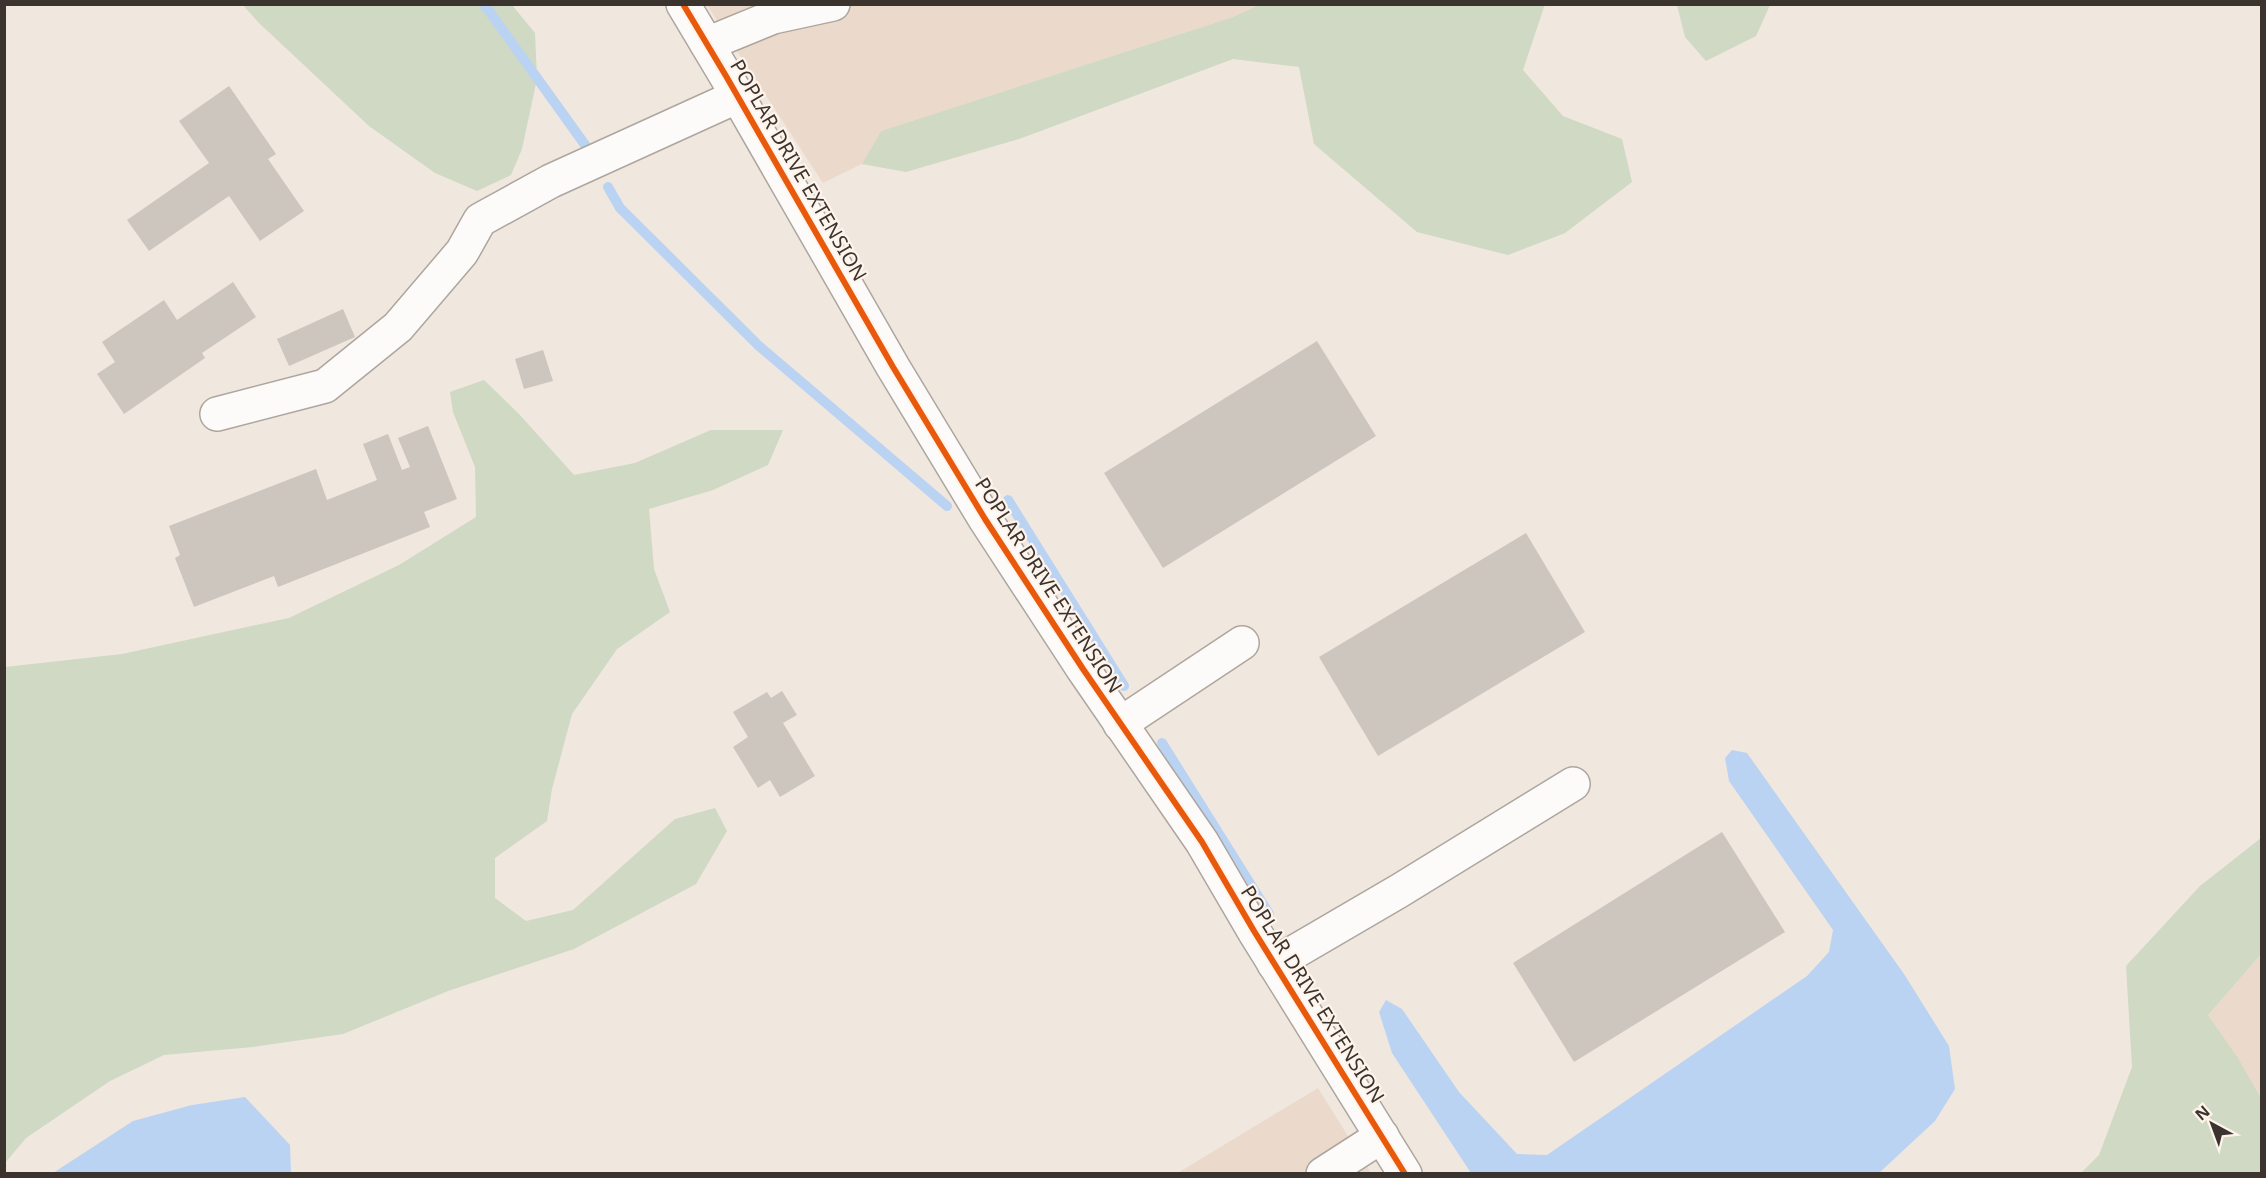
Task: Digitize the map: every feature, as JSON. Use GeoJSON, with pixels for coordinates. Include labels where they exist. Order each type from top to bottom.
{"type":"FeatureCollection","features":[{"type":"Feature","properties":{"kind":"street","name":"POPLAR DRIVE EXTENSION"},"geometry":{"type":"LineString","coordinates":[[683,4],[893,368],[985,519],[1120,724],[1202,842],[1274,964],[1405,1173]]}},
{"type":"Feature","properties":{"kind":"street"},"geometry":{"type":"LineString","coordinates":[[707,44],[773,17],[833,4]]}},
{"type":"Feature","properties":{"kind":"street"},"geometry":{"type":"LineString","coordinates":[[217,414],[325,386],[398,327],[462,252],[480,220],[552,181],[738,96]]}},
{"type":"Feature","properties":{"kind":"street"},"geometry":{"type":"LineString","coordinates":[[1120,724],[1242,643]]}},
{"type":"Feature","properties":{"kind":"street"},"geometry":{"type":"LineString","coordinates":[[1274,964],[1399,891],[1573,784]]}},
{"type":"Feature","properties":{"kind":"street"},"geometry":{"type":"LineString","coordinates":[[1323,1173],[1382,1136]]}},
{"type":"Feature","properties":{"kind":"shaded area"},"geometry":{"type":"Polygon","coordinates":[[[707,5],[1259,5],[1233,17],[881,131],[862,164],[823,183],[707,5]]]}},
{"type":"Feature","properties":{"kind":"shaded area"},"geometry":{"type":"Polygon","coordinates":[[[2261,954],[2261,1098],[2238,1058],[2208,1015],[2261,954]]]}},
{"type":"Feature","properties":{"kind":"shaded area"},"geometry":{"type":"Polygon","coordinates":[[[1318,1088],[1371,1173],[1176,1174],[1318,1088]]]}},
{"type":"Feature","properties":{"kind":"green space"},"geometry":{"type":"Polygon","coordinates":[[[1545,4],[1523,70],[1563,116],[1622,139],[1632,182],[1565,233],[1508,255],[1417,232],[1314,144],[1299,67],[1233,59],[1022,138],[906,172],[862,164],[881,131],[1233,17],[1259,5],[1545,4]]]}},
{"type":"Feature","properties":{"kind":"green space"},"geometry":{"type":"Polygon","coordinates":[[[1677,4],[1770,5],[1756,36],[1706,61],[1685,37],[1677,4]]]}},
{"type":"Feature","properties":{"kind":"green space"},"geometry":{"type":"Polygon","coordinates":[[[243,5],[512,5],[535,33],[537,79],[522,149],[511,175],[477,191],[435,173],[369,126],[259,23],[243,5]]]}},
{"type":"Feature","properties":{"kind":"green space"},"geometry":{"type":"Polygon","coordinates":[[[484,380],[519,414],[574,475],[635,463],[711,430],[783,430],[768,465],[713,490],[649,509],[654,569],[670,612],[617,649],[572,714],[552,789],[547,821],[495,858],[495,898],[526,921],[573,910],[675,819],[715,808],[727,831],[696,884],[574,949],[448,991],[343,1034],[253,1047],[164,1055],[110,1081],[26,1138],[5,1163],[5,667],[122,654],[289,618],[399,565],[476,517],[475,467],[453,412],[450,392],[484,380]]]}},
{"type":"Feature","properties":{"kind":"green space"},"geometry":{"type":"Polygon","coordinates":[[[2261,838],[2261,954],[2208,1015],[2238,1058],[2261,1098],[2261,1173],[2081,1173],[2099,1155],[2132,1067],[2126,966],[2200,886],[2261,838]]]}},
{"type":"Feature","properties":{"kind":"water"},"geometry":{"type":"Polygon","coordinates":[[[1732,750],[1747,753],[1904,974],[1949,1046],[1955,1089],[1935,1121],[1879,1173],[1471,1173],[1392,1053],[1379,1012],[1386,1000],[1402,1009],[1459,1092],[1517,1154],[1547,1155],[1807,976],[1829,952],[1833,930],[1729,781],[1725,758],[1732,750]]]}},
{"type":"Feature","properties":{"kind":"water"},"geometry":{"type":"Polygon","coordinates":[[[245,1097],[290,1145],[291,1173],[53,1173],[133,1121],[192,1105],[245,1097]]]}},
{"type":"Feature","properties":{"kind":"building"},"geometry":{"type":"Polygon","coordinates":[[[229,86],[276,154],[268,159],[304,211],[260,241],[229,196],[149,251],[127,220],[209,163],[179,121],[229,86]]]}},
{"type":"Feature","properties":{"kind":"building"},"geometry":{"type":"Polygon","coordinates":[[[233,282],[256,317],[202,353],[205,358],[124,414],[97,374],[115,362],[102,342],[164,300],[177,320],[233,282]]]}},
{"type":"Feature","properties":{"kind":"building"},"geometry":{"type":"Polygon","coordinates":[[[343,309],[355,337],[289,366],[277,339],[343,309]]]}},
{"type":"Feature","properties":{"kind":"building"},"geometry":{"type":"Polygon","coordinates":[[[1317,341],[1376,436],[1163,568],[1104,473],[1317,341]]]}},
{"type":"Feature","properties":{"kind":"building"},"geometry":{"type":"Polygon","coordinates":[[[543,350],[553,381],[524,389],[515,359],[543,350]]]}},
{"type":"Feature","properties":{"kind":"building"},"geometry":{"type":"Polygon","coordinates":[[[428,426],[457,499],[424,512],[430,527],[278,587],[274,576],[194,607],[175,558],[180,555],[169,526],[316,469],[327,500],[377,480],[363,444],[388,434],[402,470],[410,467],[398,438],[428,426]]]}},
{"type":"Feature","properties":{"kind":"building"},"geometry":{"type":"Polygon","coordinates":[[[1526,533],[1585,632],[1378,756],[1319,657],[1526,533]]]}},
{"type":"Feature","properties":{"kind":"building"},"geometry":{"type":"Polygon","coordinates":[[[782,691],[797,715],[783,723],[815,776],[780,797],[770,780],[758,788],[733,747],[748,737],[733,712],[767,692],[771,698],[782,691]]]}},
{"type":"Feature","properties":{"kind":"building"},"geometry":{"type":"Polygon","coordinates":[[[1722,832],[1785,932],[1574,1062],[1513,963],[1722,832]]]}},
{"type":"Feature","properties":{"kind":"waterway"},"geometry":{"type":"LineString","coordinates":[[484,4],[588,149]]}},
{"type":"Feature","properties":{"kind":"waterway"},"geometry":{"type":"LineString","coordinates":[[608,187],[620,208],[759,346],[947,506]]}},
{"type":"Feature","properties":{"kind":"waterway"},"geometry":{"type":"LineString","coordinates":[[1008,500],[1124,686]]}},
{"type":"Feature","properties":{"kind":"waterway"},"geometry":{"type":"LineString","coordinates":[[1162,743],[1269,914]]}},
{"type":"Feature","properties":{"kind":"cycle path"},"geometry":{"type":"LineString","coordinates":[[683,4],[893,367],[985,519],[1083,669],[1202,842],[1254,931],[1405,1174]]}}]}
